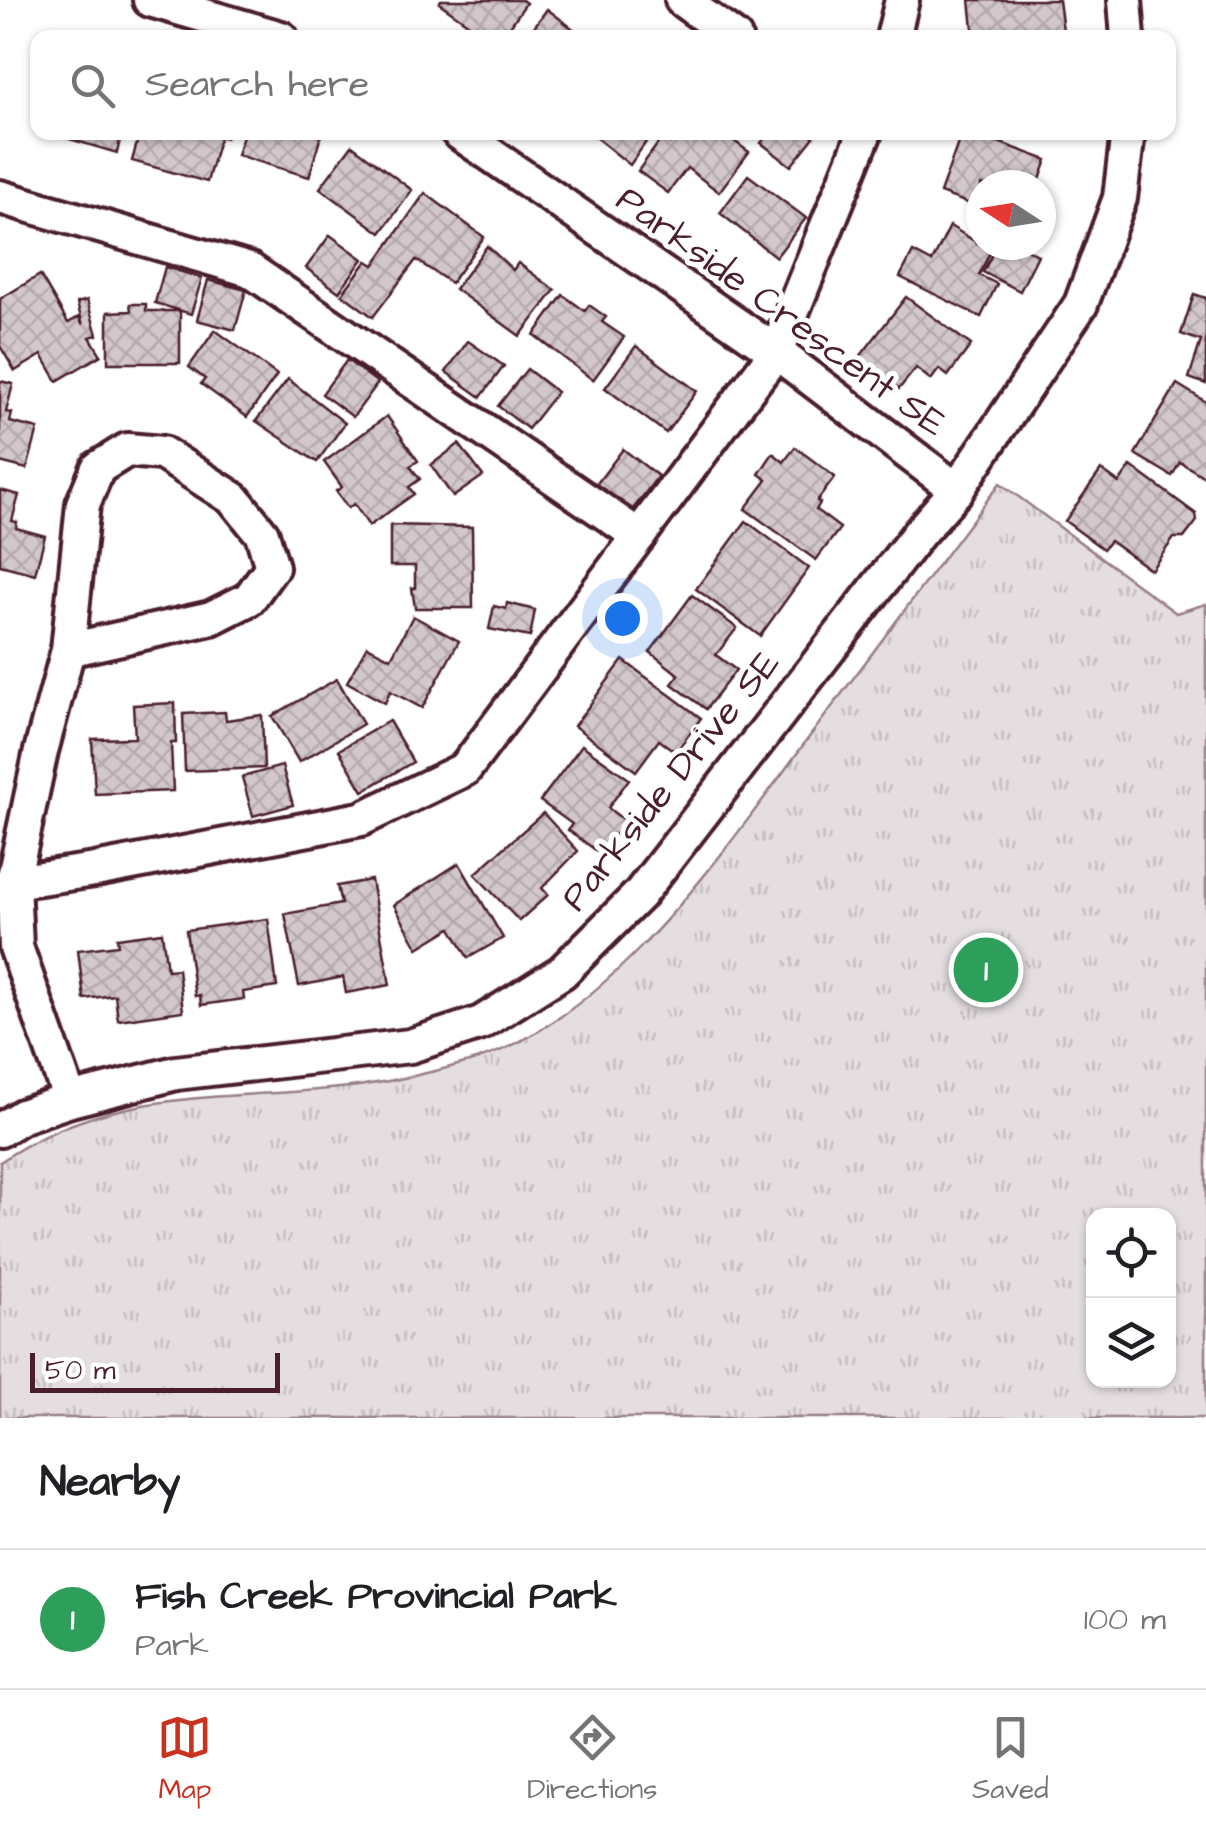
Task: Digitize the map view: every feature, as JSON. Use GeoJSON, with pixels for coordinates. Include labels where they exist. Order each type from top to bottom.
{"type":"FeatureCollection","features":[{"type":"Feature","properties":{"kind":"street"},"geometry":{"type":"LineString","coordinates":[[150,0],[253,30]]}},
{"type":"Feature","properties":{"kind":"street"},"geometry":{"type":"LineString","coordinates":[[682,0],[724,30]]}},
{"type":"Feature","properties":{"kind":"street"},"geometry":{"type":"LineString","coordinates":[[896,30],[902,0]]}},
{"type":"Feature","properties":{"kind":"street"},"geometry":{"type":"LineString","coordinates":[[1125,0],[1127,30]]}},
{"type":"Feature","properties":{"kind":"street","name":"Parkside Crescent SE"},"geometry":{"type":"LineString","coordinates":[[470,140],[776,352],[957,490]]}},
{"type":"Feature","properties":{"kind":"street"},"geometry":{"type":"LineString","coordinates":[[6,885],[361,819],[465,769],[776,352],[863,140]]}},
{"type":"Feature","properties":{"kind":"street","name":"Parkside Drive SE"},"geometry":{"type":"LineString","coordinates":[[0,1130],[22,1116],[70,1100],[176,1073],[410,1046],[481,1023],[562,972],[639,894],[919,533],[957,490],[1081,304],[1120,198],[1127,140]]}},
{"type":"Feature","properties":{"kind":"street"},"geometry":{"type":"LineString","coordinates":[[0,197],[250,270],[638,536]]}},
{"type":"Feature","properties":{"kind":"street"},"geometry":{"type":"LineString","coordinates":[[68,650],[211,618],[249,599],[272,567],[262,534],[234,499],[162,453],[127,450],[98,468],[83,504],[68,650],[6,885],[16,947],[70,1100]]}},
{"type":"Feature","properties":{"kind":"green space"},"geometry":{"type":"Polygon","coordinates":[[[1000,483],[1176,613],[1206,604],[1206,1418],[0,1418],[0,1162],[42,1137],[85,1119],[129,1108],[400,1079],[469,1062],[521,1041],[571,1009],[618,970],[704,876],[1000,483]]]}},
{"type":"Feature","properties":{"kind":"building"},"geometry":{"type":"Polygon","coordinates":[[[970,0],[1059,0],[1063,30],[973,30],[970,0]]]}},
{"type":"Feature","properties":{"kind":"building"},"geometry":{"type":"Polygon","coordinates":[[[439,3],[526,3],[507,30],[478,30],[439,3]]]}},
{"type":"Feature","properties":{"kind":"building"},"geometry":{"type":"Polygon","coordinates":[[[547,9],[575,30],[532,30],[547,9]]]}},
{"type":"Feature","properties":{"kind":"building"},"geometry":{"type":"Polygon","coordinates":[[[73,140],[120,140],[117,153],[73,140]]]}},
{"type":"Feature","properties":{"kind":"building"},"geometry":{"type":"Polygon","coordinates":[[[138,140],[219,140],[207,182],[132,161],[138,140]]]}},
{"type":"Feature","properties":{"kind":"building"},"geometry":{"type":"Polygon","coordinates":[[[242,140],[320,140],[309,177],[237,155],[242,140]]]}},
{"type":"Feature","properties":{"kind":"building"},"geometry":{"type":"Polygon","coordinates":[[[599,140],[647,140],[630,165],[599,140]]]}},
{"type":"Feature","properties":{"kind":"building"},"geometry":{"type":"Polygon","coordinates":[[[661,140],[733,140],[749,152],[719,192],[687,168],[668,193],[638,171],[661,140]]]}},
{"type":"Feature","properties":{"kind":"building"},"geometry":{"type":"Polygon","coordinates":[[[763,140],[812,140],[791,166],[761,143],[763,140]]]}},
{"type":"Feature","properties":{"kind":"building"},"geometry":{"type":"Polygon","coordinates":[[[959,140],[993,140],[1047,160],[1043,170],[966,170],[966,203],[940,193],[959,140]]]}},
{"type":"Feature","properties":{"kind":"building"},"geometry":{"type":"Polygon","coordinates":[[[352,145],[412,190],[381,233],[320,188],[352,145]]]}},
{"type":"Feature","properties":{"kind":"building"},"geometry":{"type":"Polygon","coordinates":[[[748,175],[806,218],[776,257],[720,213],[748,175]]]}},
{"type":"Feature","properties":{"kind":"building"},"geometry":{"type":"Polygon","coordinates":[[[425,193],[484,237],[451,283],[416,260],[373,317],[342,294],[367,261],[374,265],[425,193]]]}},
{"type":"Feature","properties":{"kind":"building"},"geometry":{"type":"Polygon","coordinates":[[[950,226],[966,236],[966,260],[986,260],[979,275],[997,284],[981,317],[900,277],[913,252],[932,262],[950,226]]]}},
{"type":"Feature","properties":{"kind":"building"},"geometry":{"type":"Polygon","coordinates":[[[330,235],[363,259],[339,292],[306,268],[330,235]]]}},
{"type":"Feature","properties":{"kind":"building"},"geometry":{"type":"Polygon","coordinates":[[[487,246],[513,270],[518,263],[555,290],[520,336],[455,289],[487,246]]]}},
{"type":"Feature","properties":{"kind":"building"},"geometry":{"type":"Polygon","coordinates":[[[989,260],[1036,260],[1020,291],[983,272],[989,260]]]}},
{"type":"Feature","properties":{"kind":"building"},"geometry":{"type":"Polygon","coordinates":[[[165,267],[202,278],[191,314],[155,303],[165,267]]]}},
{"type":"Feature","properties":{"kind":"building"},"geometry":{"type":"Polygon","coordinates":[[[40,275],[68,323],[79,317],[83,325],[77,303],[87,300],[97,335],[90,337],[101,355],[57,381],[42,355],[15,371],[0,346],[0,299],[40,275]]]}},
{"type":"Feature","properties":{"kind":"building"},"geometry":{"type":"Polygon","coordinates":[[[208,280],[246,290],[235,330],[197,320],[208,280]]]}},
{"type":"Feature","properties":{"kind":"building"},"geometry":{"type":"Polygon","coordinates":[[[1194,294],[1206,298],[1206,384],[1189,378],[1201,341],[1181,334],[1194,294]]]}},
{"type":"Feature","properties":{"kind":"building"},"geometry":{"type":"Polygon","coordinates":[[[563,295],[585,311],[589,305],[606,317],[602,322],[624,337],[593,380],[534,335],[563,295]]]}},
{"type":"Feature","properties":{"kind":"building"},"geometry":{"type":"Polygon","coordinates":[[[906,297],[971,345],[948,376],[939,369],[931,380],[916,368],[899,389],[859,358],[906,297]]]}},
{"type":"Feature","properties":{"kind":"building"},"geometry":{"type":"Polygon","coordinates":[[[130,304],[146,304],[146,311],[180,311],[180,363],[108,363],[108,312],[131,311],[130,304]]]}},
{"type":"Feature","properties":{"kind":"building"},"geometry":{"type":"Polygon","coordinates":[[[215,330],[277,375],[247,417],[201,384],[205,379],[189,367],[215,330]]]}},
{"type":"Feature","properties":{"kind":"building"},"geometry":{"type":"Polygon","coordinates":[[[468,341],[504,366],[481,397],[446,372],[468,341]]]}},
{"type":"Feature","properties":{"kind":"building"},"geometry":{"type":"Polygon","coordinates":[[[636,346],[697,391],[666,433],[605,388],[636,346]]]}},
{"type":"Feature","properties":{"kind":"building"},"geometry":{"type":"Polygon","coordinates":[[[347,360],[378,383],[353,417],[322,394],[347,360]]]}},
{"type":"Feature","properties":{"kind":"building"},"geometry":{"type":"Polygon","coordinates":[[[527,369],[557,392],[528,429],[498,406],[527,369]]]}},
{"type":"Feature","properties":{"kind":"building"},"geometry":{"type":"Polygon","coordinates":[[[288,379],[345,423],[317,462],[256,421],[288,379]]]}},
{"type":"Feature","properties":{"kind":"building"},"geometry":{"type":"Polygon","coordinates":[[[0,381],[13,384],[6,412],[12,413],[10,422],[38,429],[27,469],[0,462],[0,381]]]}},
{"type":"Feature","properties":{"kind":"building"},"geometry":{"type":"Polygon","coordinates":[[[1177,384],[1206,402],[1206,478],[1180,462],[1172,476],[1135,454],[1177,384]]]}},
{"type":"Feature","properties":{"kind":"building"},"geometry":{"type":"Polygon","coordinates":[[[387,416],[418,461],[410,466],[420,479],[409,487],[414,494],[369,526],[354,504],[348,508],[336,491],[342,487],[324,462],[387,416]]]}},
{"type":"Feature","properties":{"kind":"building"},"geometry":{"type":"Polygon","coordinates":[[[459,444],[483,476],[453,497],[431,465],[459,444]]]}},
{"type":"Feature","properties":{"kind":"building"},"geometry":{"type":"Polygon","coordinates":[[[795,447],[835,477],[817,501],[820,503],[816,510],[840,528],[816,560],[745,509],[767,480],[759,474],[773,453],[784,462],[795,447]]]}},
{"type":"Feature","properties":{"kind":"building"},"geometry":{"type":"Polygon","coordinates":[[[623,449],[658,476],[631,512],[595,486],[623,449]]]}},
{"type":"Feature","properties":{"kind":"building"},"geometry":{"type":"Polygon","coordinates":[[[1131,466],[1196,514],[1197,521],[1184,538],[1174,538],[1151,570],[1110,541],[1103,549],[1065,521],[1101,470],[1119,483],[1131,466]]]}},
{"type":"Feature","properties":{"kind":"building"},"geometry":{"type":"Polygon","coordinates":[[[0,490],[19,495],[12,521],[17,522],[16,528],[45,536],[35,574],[0,565],[0,490]]]}},
{"type":"Feature","properties":{"kind":"building"},"geometry":{"type":"Polygon","coordinates":[[[746,521],[809,568],[760,636],[696,589],[746,521]]]}},
{"type":"Feature","properties":{"kind":"building"},"geometry":{"type":"Polygon","coordinates":[[[390,525],[472,527],[473,608],[415,608],[415,566],[390,566],[390,525]]]}},
{"type":"Feature","properties":{"kind":"building"},"geometry":{"type":"Polygon","coordinates":[[[692,595],[737,628],[716,655],[736,670],[706,709],[672,684],[679,675],[650,652],[692,595]]]}},
{"type":"Feature","properties":{"kind":"building"},"geometry":{"type":"Polygon","coordinates":[[[507,603],[535,610],[530,637],[489,629],[494,606],[506,609],[507,603]]]}},
{"type":"Feature","properties":{"kind":"building"},"geometry":{"type":"Polygon","coordinates":[[[413,616],[459,641],[422,708],[390,691],[385,703],[347,682],[367,646],[391,658],[413,616]]]}},
{"type":"Feature","properties":{"kind":"building"},"geometry":{"type":"Polygon","coordinates":[[[623,660],[701,718],[676,752],[659,740],[636,771],[574,726],[623,660]]]}},
{"type":"Feature","properties":{"kind":"building"},"geometry":{"type":"Polygon","coordinates":[[[337,679],[363,724],[299,762],[272,716],[337,679]]]}},
{"type":"Feature","properties":{"kind":"building"},"geometry":{"type":"Polygon","coordinates":[[[175,703],[176,743],[171,743],[173,791],[95,794],[92,739],[135,738],[133,705],[175,703]]]}},
{"type":"Feature","properties":{"kind":"building"},"geometry":{"type":"Polygon","coordinates":[[[225,712],[226,720],[262,715],[264,768],[185,771],[183,714],[225,712]]]}},
{"type":"Feature","properties":{"kind":"building"},"geometry":{"type":"Polygon","coordinates":[[[389,721],[413,762],[363,791],[339,750],[389,721]]]}},
{"type":"Feature","properties":{"kind":"building"},"geometry":{"type":"Polygon","coordinates":[[[582,745],[629,779],[608,808],[625,821],[601,854],[568,830],[572,824],[540,801],[582,745]]]}},
{"type":"Feature","properties":{"kind":"building"},"geometry":{"type":"Polygon","coordinates":[[[282,766],[293,805],[253,816],[242,777],[282,766]]]}},
{"type":"Feature","properties":{"kind":"building"},"geometry":{"type":"Polygon","coordinates":[[[543,813],[578,851],[542,888],[548,895],[519,921],[475,874],[543,813]]]}},
{"type":"Feature","properties":{"kind":"building"},"geometry":{"type":"Polygon","coordinates":[[[459,863],[503,938],[468,958],[451,928],[418,948],[394,905],[459,863]]]}},
{"type":"Feature","properties":{"kind":"building"},"geometry":{"type":"Polygon","coordinates":[[[371,880],[390,985],[346,993],[343,977],[299,986],[285,914],[341,904],[337,886],[371,880]]]}},
{"type":"Feature","properties":{"kind":"building"},"geometry":{"type":"Polygon","coordinates":[[[268,919],[277,987],[243,992],[244,999],[201,1005],[200,995],[195,996],[186,930],[268,919]]]}},
{"type":"Feature","properties":{"kind":"building"},"geometry":{"type":"Polygon","coordinates":[[[162,932],[167,970],[178,969],[183,1011],[118,1020],[115,995],[84,999],[78,950],[118,945],[117,938],[162,932]]]}},
{"type":"Feature","properties":{"kind":"place","name":"Fish Creek Provincial Park"},"geometry":{"type":"Point","coordinates":[986,970]}}]}
